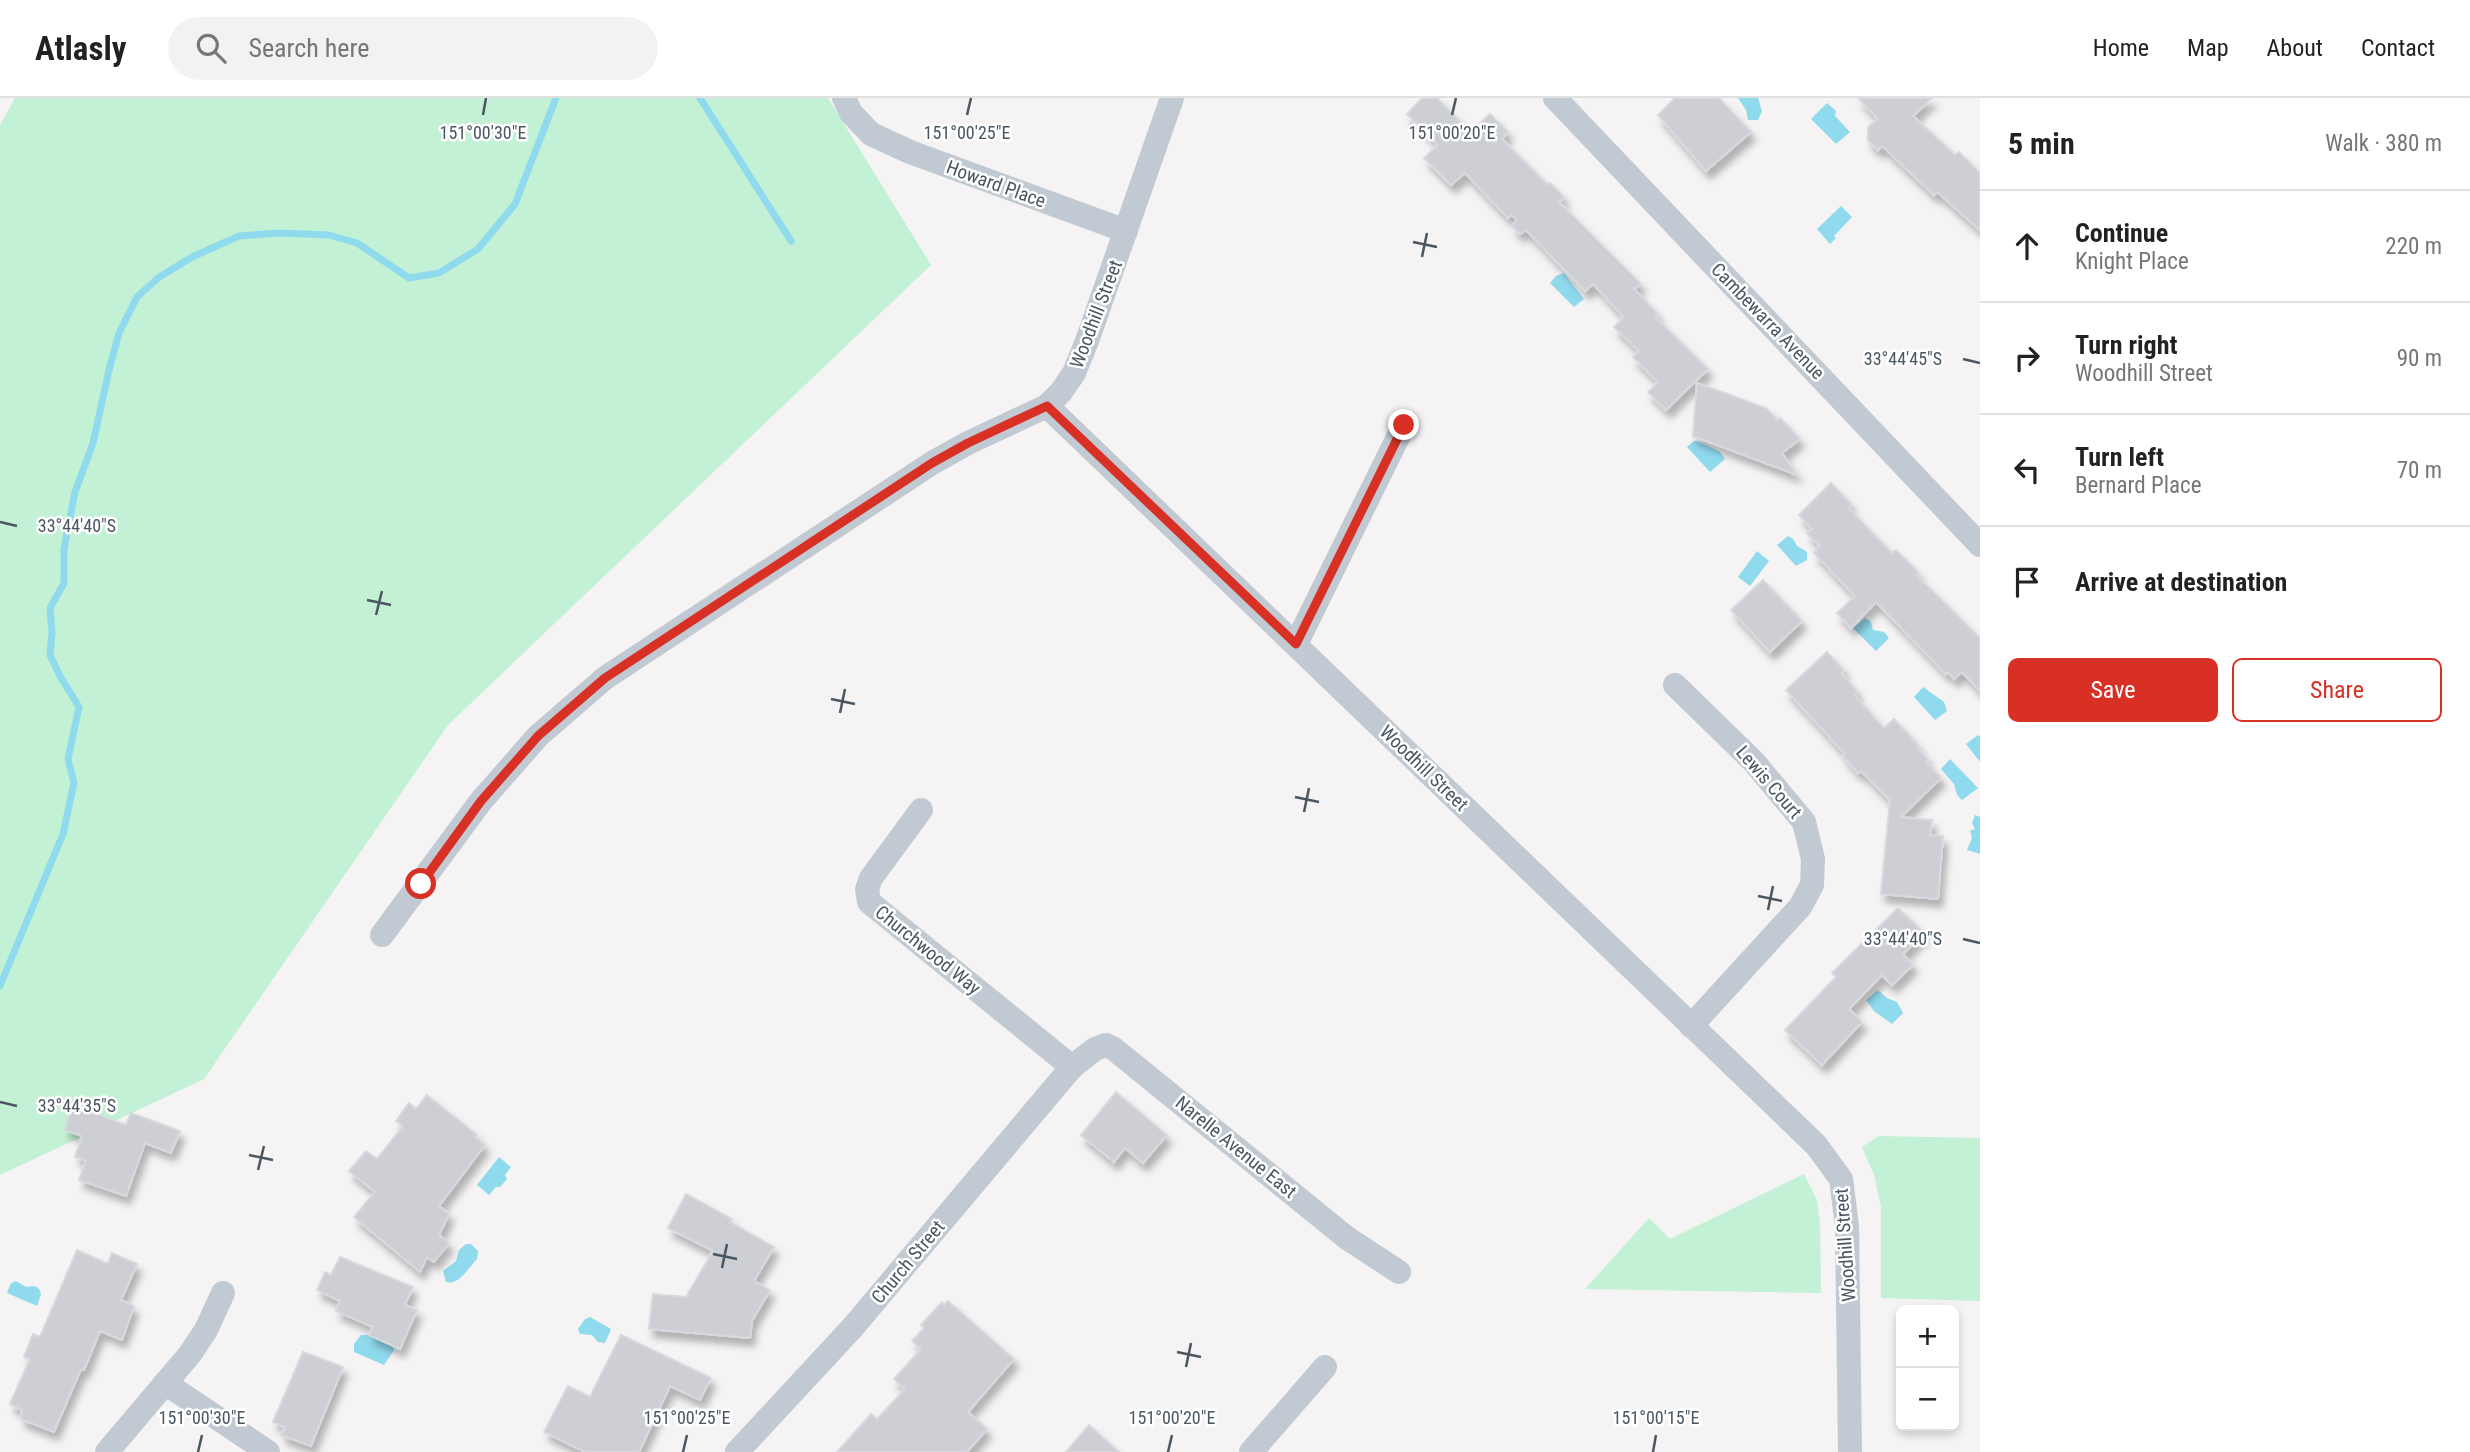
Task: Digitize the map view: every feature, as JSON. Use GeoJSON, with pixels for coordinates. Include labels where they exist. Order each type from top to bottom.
{"type":"FeatureCollection","features":[{"type":"Feature","properties":{"kind":"street","name":"Howard Place"},"geometry":{"type":"LineString","coordinates":[[844,98],[851,113],[871,134],[910,152],[1126,231]]}},
{"type":"Feature","properties":{"kind":"street","name":"Woodhill Street"},"geometry":{"type":"LineString","coordinates":[[1172,98],[1074,373],[1047,406],[1816,1144],[1841,1179],[1847,1226],[1850,1452]]}},
{"type":"Feature","properties":{"kind":"street","name":"Cambewarra Avenue"},"geometry":{"type":"LineString","coordinates":[[1555,98],[1980,545]]}},
{"type":"Feature","properties":{"kind":"street"},"geometry":{"type":"LineString","coordinates":[[382,935],[481,801],[538,736],[605,678],[932,463],[1047,406]]}},
{"type":"Feature","properties":{"kind":"street"},"geometry":{"type":"LineString","coordinates":[[1296,644],[1404,425]]}},
{"type":"Feature","properties":{"kind":"street","name":"Lewis Court"},"geometry":{"type":"LineString","coordinates":[[1675,685],[1754,762],[1804,822],[1813,859],[1811,885],[1800,907],[1691,1026]]}},
{"type":"Feature","properties":{"kind":"street","name":"Churchwood Way"},"geometry":{"type":"LineString","coordinates":[[921,810],[871,878],[867,889],[869,902],[1072,1067]]}},
{"type":"Feature","properties":{"kind":"street","name":"Narelle Avenue East"},"geometry":{"type":"LineString","coordinates":[[1072,1067],[1095,1049],[1105,1045],[1114,1049],[1347,1238],[1399,1272]]}},
{"type":"Feature","properties":{"kind":"street","name":"Church Street"},"geometry":{"type":"LineString","coordinates":[[737,1452],[853,1327],[1072,1067]]}},
{"type":"Feature","properties":{"kind":"street"},"geometry":{"type":"LineString","coordinates":[[107,1452],[190,1354],[206,1330],[223,1293]]}},
{"type":"Feature","properties":{"kind":"street"},"geometry":{"type":"LineString","coordinates":[[1251,1452],[1325,1367]]}},
{"type":"Feature","properties":{"kind":"street"},"geometry":{"type":"LineString","coordinates":[[165,1383],[268,1452]]}},
{"type":"Feature","properties":{"kind":"green space"},"geometry":{"type":"Polygon","coordinates":[[[15,98],[828,98],[931,265],[448,725],[204,1079],[0,1175],[0,125],[15,98]]]}},
{"type":"Feature","properties":{"kind":"green space"},"geometry":{"type":"Polygon","coordinates":[[[1879,1136],[1980,1138],[1980,1301],[1881,1298],[1881,1207],[1874,1175],[1862,1147],[1879,1136]]]}},
{"type":"Feature","properties":{"kind":"green space"},"geometry":{"type":"Polygon","coordinates":[[[1804,1174],[1817,1200],[1821,1293],[1585,1289],[1649,1218],[1670,1239],[1804,1174]]]}},
{"type":"Feature","properties":{"kind":"water"},"geometry":{"type":"Polygon","coordinates":[[[1738,98],[1758,98],[1762,111],[1758,120],[1748,120],[1746,110],[1738,98]]]}},
{"type":"Feature","properties":{"kind":"water"},"geometry":{"type":"Polygon","coordinates":[[[1827,103],[1850,132],[1836,144],[1811,119],[1827,103]]]}},
{"type":"Feature","properties":{"kind":"water"},"geometry":{"type":"Polygon","coordinates":[[[1841,206],[1852,217],[1830,244],[1817,229],[1841,206]]]}},
{"type":"Feature","properties":{"kind":"water"},"geometry":{"type":"Polygon","coordinates":[[[1564,273],[1584,299],[1574,307],[1550,283],[1556,276],[1564,273]]]}},
{"type":"Feature","properties":{"kind":"water"},"geometry":{"type":"Polygon","coordinates":[[[1694,441],[1719,451],[1725,459],[1710,472],[1687,447],[1694,441]]]}},
{"type":"Feature","properties":{"kind":"water"},"geometry":{"type":"Polygon","coordinates":[[[1788,536],[1807,552],[1807,560],[1796,566],[1777,545],[1788,536]]]}},
{"type":"Feature","properties":{"kind":"water"},"geometry":{"type":"Polygon","coordinates":[[[1757,551],[1769,561],[1750,586],[1738,577],[1757,551]]]}},
{"type":"Feature","properties":{"kind":"water"},"geometry":{"type":"Polygon","coordinates":[[[1865,618],[1871,622],[1873,630],[1884,632],[1889,638],[1876,651],[1853,628],[1865,618]]]}},
{"type":"Feature","properties":{"kind":"water"},"geometry":{"type":"Polygon","coordinates":[[[1923,687],[1944,702],[1947,711],[1935,720],[1914,697],[1923,687]]]}},
{"type":"Feature","properties":{"kind":"water"},"geometry":{"type":"Polygon","coordinates":[[[1978,735],[1980,737],[1980,762],[1966,744],[1978,735]]]}},
{"type":"Feature","properties":{"kind":"water"},"geometry":{"type":"Polygon","coordinates":[[[1950,759],[1978,788],[1962,800],[1957,795],[1954,784],[1941,769],[1950,759]]]}},
{"type":"Feature","properties":{"kind":"water"},"geometry":{"type":"Polygon","coordinates":[[[1975,815],[1980,817],[1980,854],[1967,850],[1972,838],[1970,831],[1975,829],[1972,823],[1975,815]]]}},
{"type":"Feature","properties":{"kind":"water"},"geometry":{"type":"Polygon","coordinates":[[[1878,990],[1897,1002],[1903,1013],[1892,1024],[1874,1011],[1866,1000],[1878,990]]]}},
{"type":"Feature","properties":{"kind":"water"},"geometry":{"type":"Polygon","coordinates":[[[499,1157],[511,1167],[505,1175],[507,1179],[489,1195],[477,1185],[499,1157]]]}},
{"type":"Feature","properties":{"kind":"water"},"geometry":{"type":"Polygon","coordinates":[[[466,1244],[471,1244],[478,1251],[477,1259],[459,1279],[446,1282],[443,1271],[456,1261],[459,1250],[466,1244]]]}},
{"type":"Feature","properties":{"kind":"water"},"geometry":{"type":"Polygon","coordinates":[[[16,1281],[26,1287],[39,1289],[41,1294],[37,1306],[7,1293],[11,1283],[16,1281]]]}},
{"type":"Feature","properties":{"kind":"water"},"geometry":{"type":"Polygon","coordinates":[[[590,1317],[611,1329],[605,1343],[598,1342],[592,1335],[580,1334],[578,1329],[585,1319],[590,1317]]]}},
{"type":"Feature","properties":{"kind":"water"},"geometry":{"type":"Polygon","coordinates":[[[361,1335],[369,1335],[393,1346],[394,1350],[384,1365],[354,1352],[354,1344],[361,1335]]]}},
{"type":"Feature","properties":{"kind":"building"},"geometry":{"type":"Polygon","coordinates":[[[1422,98],[1437,98],[1470,132],[1490,114],[1508,132],[1502,139],[1548,185],[1550,183],[1564,197],[1559,202],[1641,284],[1634,289],[1658,314],[1655,317],[1708,369],[1666,410],[1648,392],[1658,382],[1633,357],[1639,351],[1614,327],[1624,317],[1593,284],[1585,291],[1526,230],[1520,234],[1512,226],[1517,220],[1512,215],[1508,218],[1465,173],[1451,185],[1424,158],[1438,145],[1407,114],[1422,98]]]}},
{"type":"Feature","properties":{"kind":"building"},"geometry":{"type":"Polygon","coordinates":[[[1675,98],[1719,98],[1751,132],[1706,171],[1658,115],[1675,98]]]}},
{"type":"Feature","properties":{"kind":"building"},"geometry":{"type":"Polygon","coordinates":[[[1858,98],[1932,98],[1913,116],[1955,155],[1959,152],[1980,173],[1980,230],[1937,192],[1934,195],[1882,146],[1878,150],[1868,140],[1868,127],[1878,119],[1858,98]]]}},
{"type":"Feature","properties":{"kind":"building"},"geometry":{"type":"Polygon","coordinates":[[[1697,383],[1766,408],[1778,420],[1780,418],[1800,439],[1782,453],[1797,475],[1693,436],[1697,383]]]}},
{"type":"Feature","properties":{"kind":"building"},"geometry":{"type":"Polygon","coordinates":[[[1831,483],[1851,504],[1848,508],[1892,553],[1896,550],[1919,573],[1916,575],[1980,638],[1980,691],[1962,672],[1954,679],[1948,672],[1946,674],[1876,602],[1851,628],[1837,613],[1855,596],[1814,553],[1820,546],[1807,533],[1812,529],[1799,515],[1831,483]]]}},
{"type":"Feature","properties":{"kind":"building"},"geometry":{"type":"Polygon","coordinates":[[[1763,580],[1802,621],[1770,652],[1731,610],[1763,580]]]}},
{"type":"Feature","properties":{"kind":"building"},"geometry":{"type":"Polygon","coordinates":[[[1827,652],[1844,670],[1841,673],[1857,691],[1854,695],[1884,728],[1894,719],[1919,746],[1917,748],[1928,759],[1925,761],[1941,778],[1901,817],[1932,820],[1930,835],[1943,836],[1938,899],[1881,894],[1890,800],[1861,771],[1858,773],[1843,756],[1845,754],[1786,690],[1827,652]]]}},
{"type":"Feature","properties":{"kind":"building"},"geometry":{"type":"Polygon","coordinates":[[[1898,908],[1924,933],[1903,954],[1913,965],[1892,985],[1882,975],[1849,1009],[1862,1022],[1822,1065],[1785,1030],[1836,977],[1832,973],[1898,908]]]}},
{"type":"Feature","properties":{"kind":"building"},"geometry":{"type":"Polygon","coordinates":[[[1116,1092],[1167,1135],[1143,1163],[1125,1148],[1114,1162],[1081,1135],[1116,1092]]]}},
{"type":"Feature","properties":{"kind":"building"},"geometry":{"type":"Polygon","coordinates":[[[427,1095],[477,1135],[475,1137],[485,1145],[439,1206],[449,1214],[439,1235],[449,1243],[434,1262],[427,1257],[420,1272],[354,1217],[375,1192],[349,1171],[366,1151],[377,1159],[403,1126],[396,1121],[409,1103],[416,1109],[427,1095]]]}},
{"type":"Feature","properties":{"kind":"building"},"geometry":{"type":"Polygon","coordinates":[[[72,1107],[126,1125],[131,1113],[180,1131],[171,1153],[145,1143],[126,1196],[79,1180],[86,1161],[75,1157],[82,1136],[65,1130],[72,1107]]]}},
{"type":"Feature","properties":{"kind":"building"},"geometry":{"type":"Polygon","coordinates":[[[686,1194],[732,1219],[730,1222],[774,1247],[754,1281],[770,1290],[752,1321],[750,1338],[649,1329],[653,1294],[686,1297],[713,1251],[668,1228],[686,1194]]]}},
{"type":"Feature","properties":{"kind":"building"},"geometry":{"type":"Polygon","coordinates":[[[77,1250],[108,1264],[112,1253],[137,1264],[121,1300],[134,1306],[122,1340],[100,1331],[54,1432],[21,1419],[22,1410],[10,1404],[30,1359],[24,1357],[33,1334],[40,1337],[77,1250]]]}},
{"type":"Feature","properties":{"kind":"building"},"geometry":{"type":"Polygon","coordinates":[[[340,1257],[413,1287],[405,1305],[417,1310],[400,1349],[369,1335],[373,1327],[336,1311],[340,1301],[317,1290],[325,1272],[331,1275],[340,1257]]]}},
{"type":"Feature","properties":{"kind":"building"},"geometry":{"type":"Polygon","coordinates":[[[948,1301],[1014,1359],[968,1412],[987,1429],[967,1452],[837,1452],[871,1414],[877,1419],[905,1389],[894,1379],[921,1349],[912,1341],[924,1328],[921,1325],[942,1302],[944,1305],[948,1301]]]}},
{"type":"Feature","properties":{"kind":"building"},"geometry":{"type":"Polygon","coordinates":[[[621,1335],[711,1378],[700,1400],[670,1386],[639,1452],[585,1452],[544,1432],[568,1386],[590,1397],[621,1335]]]}},
{"type":"Feature","properties":{"kind":"building"},"geometry":{"type":"Polygon","coordinates":[[[303,1352],[343,1367],[311,1446],[281,1435],[285,1427],[273,1422],[303,1352]]]}},
{"type":"Feature","properties":{"kind":"building"},"geometry":{"type":"Polygon","coordinates":[[[1089,1425],[1119,1452],[1066,1452],[1089,1425]]]}},
{"type":"Feature","properties":{"kind":"waterway"},"geometry":{"type":"LineString","coordinates":[[0,986],[63,834],[74,783],[68,759],[79,707],[50,655],[50,608],[64,583],[64,549],[75,492],[93,443],[119,333],[137,297],[158,278],[192,257],[239,236],[279,233],[329,235],[357,243],[409,278],[439,273],[478,249],[515,204],[556,98]]}},
{"type":"Feature","properties":{"kind":"waterway"},"geometry":{"type":"LineString","coordinates":[[700,98],[791,241]]}},
{"type":"Feature","properties":{"kind":"route"},"geometry":{"type":"LineString","coordinates":[[421,884],[481,801],[538,736],[605,678],[932,463],[1002,427],[1047,406],[1296,644],[1404,425]]}}]}
